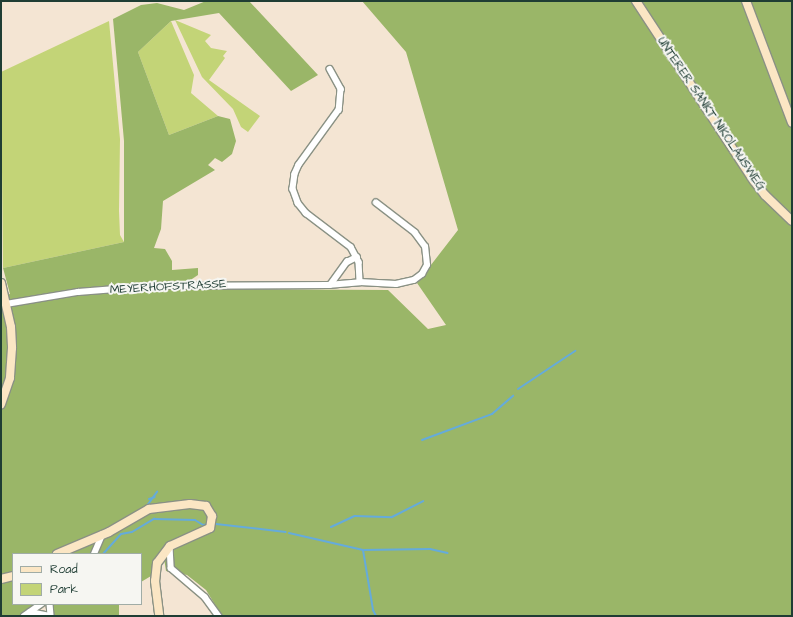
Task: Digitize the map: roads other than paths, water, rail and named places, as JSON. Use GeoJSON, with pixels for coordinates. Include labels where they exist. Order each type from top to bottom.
{"type":"FeatureCollection","features":[{"type":"Feature","properties":{"kind":"street","name":"UNTERER SANKT NIKOLAUSWEG"},"geometry":{"type":"LineString","coordinates":[[636,1],[750,175],[765,195],[792,221]]}},
{"type":"Feature","properties":{"kind":"street"},"geometry":{"type":"LineString","coordinates":[[746,1],[792,123]]}},
{"type":"Feature","properties":{"kind":"street"},"geometry":{"type":"LineString","coordinates":[[330,69],[341,89],[338,110],[299,165],[293,189],[298,203],[306,213],[346,242],[357,257],[360,282]]}},
{"type":"Feature","properties":{"kind":"street","name":"MEYERHOFSTRASSE"},"geometry":{"type":"LineString","coordinates":[[6,304],[101,290],[167,285],[330,284],[360,282],[380,284],[409,282],[422,274],[428,261],[426,249],[418,236],[376,203]]}},
{"type":"Feature","properties":{"kind":"street"},"geometry":{"type":"LineString","coordinates":[[330,284],[347,262],[357,257]]}},
{"type":"Feature","properties":{"kind":"street"},"geometry":{"type":"LineString","coordinates":[[1,283],[12,338],[12,359],[1,404]]}},
{"type":"Feature","properties":{"kind":"street"},"geometry":{"type":"LineString","coordinates":[[58,553],[102,535],[136,514],[156,507],[196,504],[209,509],[213,518],[208,530],[170,546],[160,557],[155,570],[159,616]]}},
{"type":"Feature","properties":{"kind":"street"},"geometry":{"type":"LineString","coordinates":[[94,553],[102,535]]}},
{"type":"Feature","properties":{"kind":"street"},"geometry":{"type":"LineString","coordinates":[[170,546],[171,568],[200,592],[219,616]]}},
{"type":"Feature","properties":{"kind":"street"},"geometry":{"type":"LineString","coordinates":[[1,579],[12,576]]}},
{"type":"Feature","properties":{"kind":"street"},"geometry":{"type":"LineString","coordinates":[[24,616],[40,605]]}},
{"type":"Feature","properties":{"kind":"street"},"geometry":{"type":"LineString","coordinates":[[30,612],[50,616],[50,605]]}},
{"type":"Feature","properties":{"kind":"waterway"},"geometry":{"type":"LineString","coordinates":[[518,389],[575,351]]}},
{"type":"Feature","properties":{"kind":"waterway"},"geometry":{"type":"LineString","coordinates":[[422,440],[492,414],[513,396]]}},
{"type":"Feature","properties":{"kind":"waterway"},"geometry":{"type":"LineString","coordinates":[[146,507],[157,492]]}},
{"type":"Feature","properties":{"kind":"waterway"},"geometry":{"type":"LineString","coordinates":[[149,499],[155,497]]}},
{"type":"Feature","properties":{"kind":"waterway"},"geometry":{"type":"LineString","coordinates":[[331,527],[355,516],[392,517],[423,501]]}},
{"type":"Feature","properties":{"kind":"waterway"},"geometry":{"type":"LineString","coordinates":[[104,553],[121,534],[132,532],[154,519],[195,520],[203,525],[208,524]]}},
{"type":"Feature","properties":{"kind":"waterway"},"geometry":{"type":"LineString","coordinates":[[216,524],[286,532]]}},
{"type":"Feature","properties":{"kind":"waterway"},"geometry":{"type":"LineString","coordinates":[[289,533],[363,550],[430,549],[448,553]]}},
{"type":"Feature","properties":{"kind":"waterway"},"geometry":{"type":"LineString","coordinates":[[363,550],[373,610],[376,616]]}}]}
